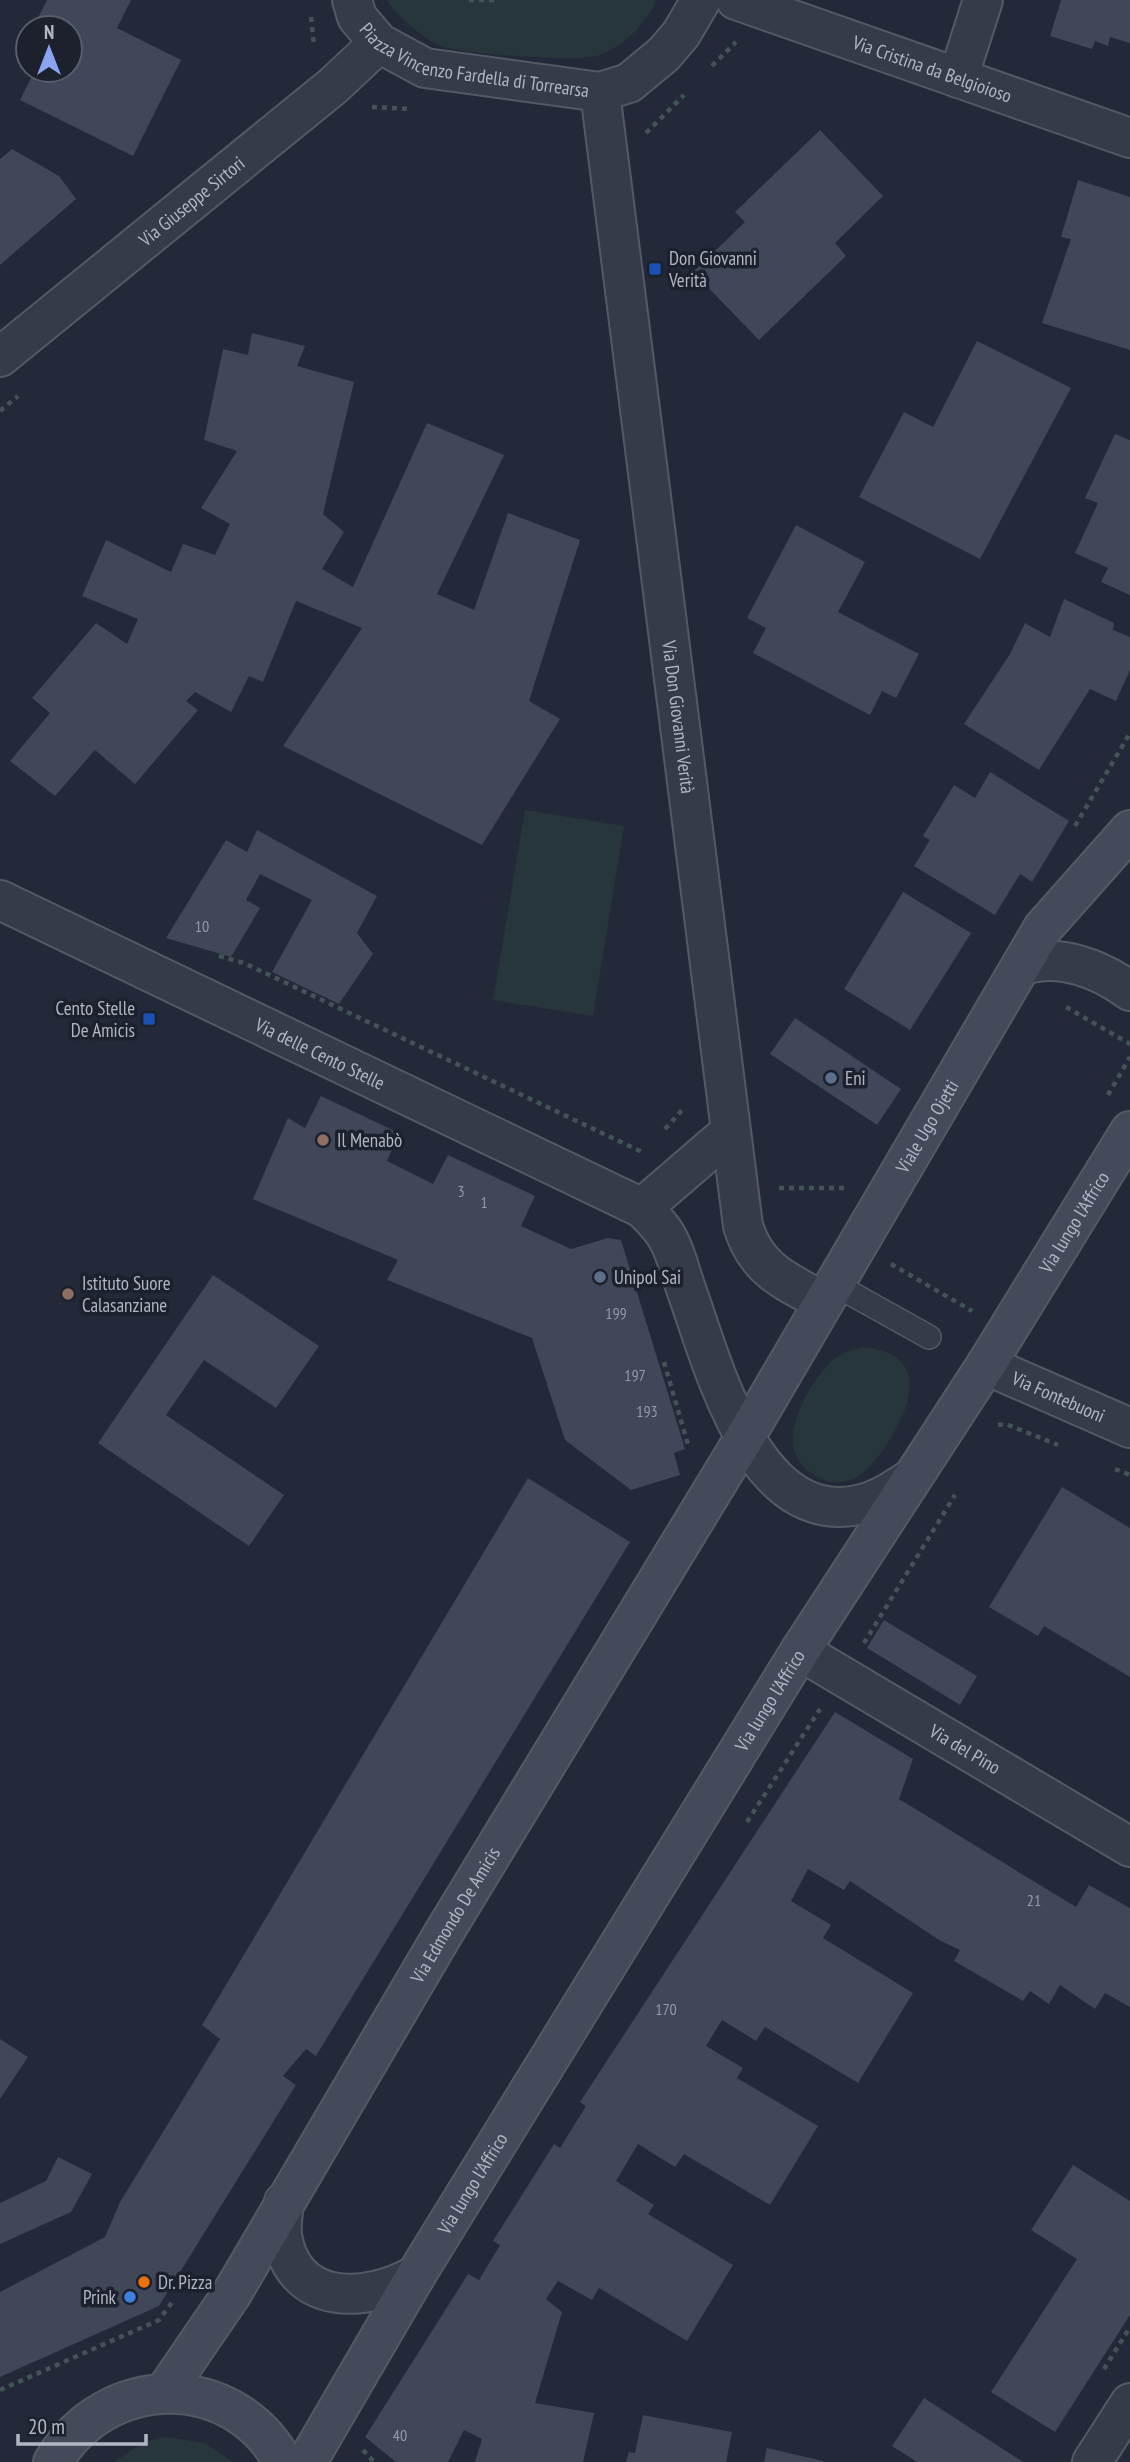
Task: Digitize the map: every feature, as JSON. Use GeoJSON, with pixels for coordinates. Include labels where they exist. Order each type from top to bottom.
{"type":"FeatureCollection","features":[{"type":"Feature","properties":{"kind":"main road","name":"Viale Ugo Ojetti"},"geometry":{"type":"LineString","coordinates":[[745,1437],[1043,928],[1130,830]]}},
{"type":"Feature","properties":{"kind":"main road","name":"Via lungo l'Affrico"},"geometry":{"type":"LineString","coordinates":[[307,2462],[416,2275],[800,1651],[986,1365],[1130,1131]]}},
{"type":"Feature","properties":{"kind":"main road","name":"Via Edmondo De Amicis"},"geometry":{"type":"LineString","coordinates":[[164,2393],[231,2295],[284,2202],[745,1437]]}},
{"type":"Feature","properties":{"kind":"main road"},"geometry":{"type":"LineString","coordinates":[[52,2462],[78,2429],[95,2415],[119,2403],[164,2393],[191,2396],[219,2404],[244,2418],[260,2431],[283,2462]]}},
{"type":"Feature","properties":{"kind":"street","name":"Piazza Vincenzo Fardella di Torrearsa"},"geometry":{"type":"LineString","coordinates":[[352,0],[357,17],[379,43],[409,62],[448,74],[600,92],[629,83],[664,54],[681,34],[701,0]]}},
{"type":"Feature","properties":{"kind":"street","name":"Via Cristina da Belgioioso"},"geometry":{"type":"LineString","coordinates":[[736,0],[1130,138]]}},
{"type":"Feature","properties":{"kind":"street"},"geometry":{"type":"LineString","coordinates":[[958,78],[983,0]]}},
{"type":"Feature","properties":{"kind":"street","name":"Via Giuseppe Sirtori"},"geometry":{"type":"LineString","coordinates":[[0,357],[333,86],[379,43]]}},
{"type":"Feature","properties":{"kind":"street","name":"Via Don Giovanni Verità"},"geometry":{"type":"LineString","coordinates":[[600,92],[729,1133],[743,1226],[749,1248],[768,1270],[829,1293]]}},
{"type":"Feature","properties":{"kind":"street","name":"Via delle Cento Stelle"},"geometry":{"type":"LineString","coordinates":[[0,900],[642,1208],[669,1241],[728,1402],[745,1437]]}},
{"type":"Feature","properties":{"kind":"street"},"geometry":{"type":"LineString","coordinates":[[1021,966],[1052,962],[1077,965],[1105,975],[1130,991]]}},
{"type":"Feature","properties":{"kind":"street"},"geometry":{"type":"LineString","coordinates":[[642,1208],[729,1133]]}},
{"type":"Feature","properties":{"kind":"street","name":"Via Fontebuoni"},"geometry":{"type":"LineString","coordinates":[[986,1365],[1130,1428]]}},
{"type":"Feature","properties":{"kind":"street"},"geometry":{"type":"LineString","coordinates":[[745,1437],[782,1486],[809,1502],[837,1507],[861,1504],[883,1497],[909,1480]]}},
{"type":"Feature","properties":{"kind":"street","name":"Via del Pino"},"geometry":{"type":"LineString","coordinates":[[800,1651],[1130,1847]]}},
{"type":"Feature","properties":{"kind":"street"},"geometry":{"type":"LineString","coordinates":[[284,2202],[282,2233],[288,2256],[301,2275],[323,2291],[371,2293],[394,2288],[416,2275]]}},
{"type":"Feature","properties":{"kind":"street"},"geometry":{"type":"LineString","coordinates":[[1092,2462],[1130,2403]]}},
{"type":"Feature","properties":{"kind":"lane"},"geometry":{"type":"LineString","coordinates":[[829,1293],[929,1337]]}},
{"type":"Feature","properties":{"kind":"path"},"geometry":{"type":"LineString","coordinates":[[469,0],[499,0]]}},
{"type":"Feature","properties":{"kind":"path"},"geometry":{"type":"LineString","coordinates":[[311,13],[314,51]]}},
{"type":"Feature","properties":{"kind":"path"},"geometry":{"type":"LineString","coordinates":[[206,952],[243,963],[644,1153]]}},
{"type":"Feature","properties":{"kind":"path"},"geometry":{"type":"LineString","coordinates":[[1058,1003],[1130,1044]]}},
{"type":"Feature","properties":{"kind":"path"},"geometry":{"type":"LineString","coordinates":[[1103,1104],[1130,1057]]}},
{"type":"Feature","properties":{"kind":"path"},"geometry":{"type":"LineString","coordinates":[[897,1252],[891,1264],[980,1316]]}},
{"type":"Feature","properties":{"kind":"path"},"geometry":{"type":"LineString","coordinates":[[660,1350],[690,1452]]}},
{"type":"Feature","properties":{"kind":"path"},"geometry":{"type":"LineString","coordinates":[[997,1426],[1006,1424]]}},
{"type":"Feature","properties":{"kind":"path"},"geometry":{"type":"LineString","coordinates":[[859,1651],[961,1485]]}},
{"type":"Feature","properties":{"kind":"shaded area"},"geometry":{"type":"Polygon","coordinates":[[[387,0],[656,0],[640,26],[617,46],[600,55],[548,58],[498,55],[444,47],[412,27],[387,0]]]}},
{"type":"Feature","properties":{"kind":"shaded area"},"geometry":{"type":"Polygon","coordinates":[[[525,810],[624,826],[593,1016],[493,1000],[525,810]]]}},
{"type":"Feature","properties":{"kind":"shaded area"},"geometry":{"type":"Polygon","coordinates":[[[863,1347],[883,1351],[897,1358],[905,1367],[909,1379],[906,1406],[892,1436],[869,1467],[850,1480],[838,1483],[826,1481],[812,1474],[800,1463],[794,1450],[796,1421],[809,1391],[830,1363],[843,1354],[863,1347]]]}},
{"type":"Feature","properties":{"kind":"shaded area"},"geometry":{"type":"Polygon","coordinates":[[[165,2437],[205,2443],[233,2462],[113,2462],[146,2441],[165,2437]]]}},
{"type":"Feature","properties":{"kind":"building"},"geometry":{"type":"Polygon","coordinates":[[[47,0],[131,0],[117,28],[181,60],[133,156],[20,100],[28,84],[84,84],[84,14],[40,14],[47,0]]]}},
{"type":"Feature","properties":{"kind":"building"},"geometry":{"type":"Polygon","coordinates":[[[1061,0],[1130,0],[1130,43],[1110,37],[1108,46],[1095,41],[1092,49],[1050,36],[1061,0]]]}},
{"type":"Feature","properties":{"kind":"building"},"geometry":{"type":"Polygon","coordinates":[[[820,130],[883,196],[835,243],[846,256],[759,340],[693,272],[745,222],[735,212],[820,130]]]}},
{"type":"Feature","properties":{"kind":"building"},"geometry":{"type":"Polygon","coordinates":[[[12,149],[59,176],[76,199],[0,265],[0,159],[12,149]]]}},
{"type":"Feature","properties":{"kind":"building"},"geometry":{"type":"Polygon","coordinates":[[[1078,180],[1130,197],[1130,350],[1042,323],[1071,239],[1061,237],[1078,180]]]}},
{"type":"Feature","properties":{"kind":"building"},"geometry":{"type":"Polygon","coordinates":[[[252,333],[305,346],[297,366],[354,382],[323,514],[344,532],[322,569],[353,587],[427,423],[504,455],[437,594],[474,610],[508,513],[580,540],[529,701],[560,719],[482,845],[283,746],[362,628],[296,601],[263,682],[249,676],[231,712],[195,692],[186,701],[198,710],[135,784],[95,750],[55,796],[10,761],[50,713],[32,698],[96,623],[127,644],[138,619],[82,596],[106,540],[171,572],[183,544],[215,555],[230,524],[201,508],[237,451],[204,440],[223,349],[248,355],[252,333]]]}},
{"type":"Feature","properties":{"kind":"building"},"geometry":{"type":"Polygon","coordinates":[[[977,341],[1071,388],[980,559],[859,497],[904,412],[933,427],[977,341]]]}},
{"type":"Feature","properties":{"kind":"building"},"geometry":{"type":"Polygon","coordinates":[[[1115,434],[1130,440],[1130,595],[1101,582],[1108,568],[1075,553],[1098,503],[1085,498],[1115,434]]]}},
{"type":"Feature","properties":{"kind":"building"},"geometry":{"type":"Polygon","coordinates":[[[796,525],[865,562],[838,612],[919,654],[896,698],[882,691],[870,715],[753,653],[766,628],[747,618],[796,525]]]}},
{"type":"Feature","properties":{"kind":"building"},"geometry":{"type":"Polygon","coordinates":[[[1064,599],[1114,623],[1113,630],[1130,637],[1130,670],[1116,701],[1090,689],[1039,770],[964,724],[1010,654],[1025,623],[1050,637],[1064,599]]]}},
{"type":"Feature","properties":{"kind":"building"},"geometry":{"type":"Polygon","coordinates":[[[990,772],[1069,821],[1032,882],[1020,874],[995,915],[914,866],[930,840],[923,836],[954,785],[975,798],[990,772]]]}},
{"type":"Feature","properties":{"kind":"building"},"geometry":{"type":"Polygon","coordinates":[[[257,830],[377,896],[357,933],[373,954],[339,1004],[272,972],[312,900],[260,874],[246,900],[260,908],[231,957],[166,938],[226,840],[247,852],[257,830]]]}},
{"type":"Feature","properties":{"kind":"building"},"geometry":{"type":"Polygon","coordinates":[[[903,892],[971,933],[910,1030],[844,989],[903,892]]]}},
{"type":"Feature","properties":{"kind":"building"},"geometry":{"type":"Polygon","coordinates":[[[795,1018],[901,1089],[877,1125],[770,1054],[795,1018]]]}},
{"type":"Feature","properties":{"kind":"building"},"geometry":{"type":"Polygon","coordinates":[[[321,1096],[399,1133],[387,1161],[433,1184],[448,1155],[535,1196],[521,1226],[571,1249],[608,1238],[621,1240],[685,1449],[674,1453],[680,1475],[631,1490],[565,1440],[532,1338],[387,1280],[398,1260],[253,1199],[288,1118],[305,1128],[321,1096]]]}},
{"type":"Feature","properties":{"kind":"building"},"geometry":{"type":"Polygon","coordinates":[[[213,1275],[319,1346],[276,1408],[204,1360],[166,1415],[284,1495],[249,1546],[98,1443],[213,1275]]]}},
{"type":"Feature","properties":{"kind":"building"},"geometry":{"type":"Polygon","coordinates":[[[528,1478],[630,1542],[316,2056],[306,2049],[283,2076],[296,2085],[159,2306],[0,2377],[0,2292],[105,2237],[120,2202],[220,2039],[202,2025],[528,1478]]]}},
{"type":"Feature","properties":{"kind":"building"},"geometry":{"type":"Polygon","coordinates":[[[1062,1487],[1130,1528],[1130,1677],[1044,1626],[1038,1636],[989,1607],[1062,1487]]]}},
{"type":"Feature","properties":{"kind":"building"},"geometry":{"type":"Polygon","coordinates":[[[884,1620],[977,1676],[960,1705],[867,1648],[884,1620]]]}},
{"type":"Feature","properties":{"kind":"building"},"geometry":{"type":"Polygon","coordinates":[[[835,1712],[913,1759],[899,1799],[1076,1907],[1089,1885],[1130,1908],[1130,2007],[1105,1993],[1095,2009],[1060,1985],[1049,2004],[1030,1991],[1023,2001],[954,1961],[960,1950],[939,1940],[850,1881],[844,1890],[808,1869],[791,1901],[831,1925],[823,1938],[913,1993],[858,2083],[765,2027],[756,2041],[722,2020],[706,2046],[743,2068],[737,2078],[818,2126],[770,2205],[684,2154],[675,2167],[638,2144],[616,2181],[654,2205],[648,2214],[733,2265],[687,2341],[599,2288],[592,2300],[558,2281],[546,2299],[562,2312],[535,2403],[594,2413],[583,2462],[475,2462],[482,2439],[464,2430],[448,2462],[396,2462],[365,2437],[468,2274],[479,2280],[500,2245],[493,2241],[554,2144],[560,2148],[586,2106],[580,2102],[835,1712]]]}},
{"type":"Feature","properties":{"kind":"building"},"geometry":{"type":"Polygon","coordinates":[[[0,2039],[28,2057],[0,2099],[0,2039]]]}},
{"type":"Feature","properties":{"kind":"building"},"geometry":{"type":"Polygon","coordinates":[[[58,2157],[92,2174],[71,2212],[0,2244],[0,2203],[46,2181],[58,2157]]]}},
{"type":"Feature","properties":{"kind":"building"},"geometry":{"type":"Polygon","coordinates":[[[1073,2165],[1130,2201],[1130,2315],[1055,2432],[991,2392],[1077,2259],[1031,2230],[1073,2165]]]}},
{"type":"Feature","properties":{"kind":"building"},"geometry":{"type":"Polygon","coordinates":[[[924,2398],[1023,2462],[917,2462],[892,2446],[924,2398]]]}},
{"type":"Feature","properties":{"kind":"building"},"geometry":{"type":"Polygon","coordinates":[[[643,2415],[732,2432],[726,2462],[626,2462],[629,2452],[635,2453],[643,2415]]]}},
{"type":"Feature","properties":{"kind":"building"},"geometry":{"type":"Polygon","coordinates":[[[767,2448],[823,2461],[823,2462],[764,2462],[767,2448]]]}},
{"type":"Feature","properties":{"kind":"place","name":"Don Giovanni Verità"},"geometry":{"type":"Point","coordinates":[655,269]}},
{"type":"Feature","properties":{"kind":"place","name":"Cento Stelle De Amicis"},"geometry":{"type":"Point","coordinates":[149,1019]}},
{"type":"Feature","properties":{"kind":"place","name":"Eni"},"geometry":{"type":"Point","coordinates":[831,1078]}},
{"type":"Feature","properties":{"kind":"place","name":"Il Menabò"},"geometry":{"type":"Point","coordinates":[323,1140]}},
{"type":"Feature","properties":{"kind":"place","name":"Unipol Sai"},"geometry":{"type":"Point","coordinates":[600,1277]}},
{"type":"Feature","properties":{"kind":"place","name":"Istituto Suore Calasanziane"},"geometry":{"type":"Point","coordinates":[68,1294]}},
{"type":"Feature","properties":{"kind":"place","name":"Dr. Pizza"},"geometry":{"type":"Point","coordinates":[144,2282]}},
{"type":"Feature","properties":{"kind":"place","name":"Prink"},"geometry":{"type":"Point","coordinates":[130,2297]}}]}
